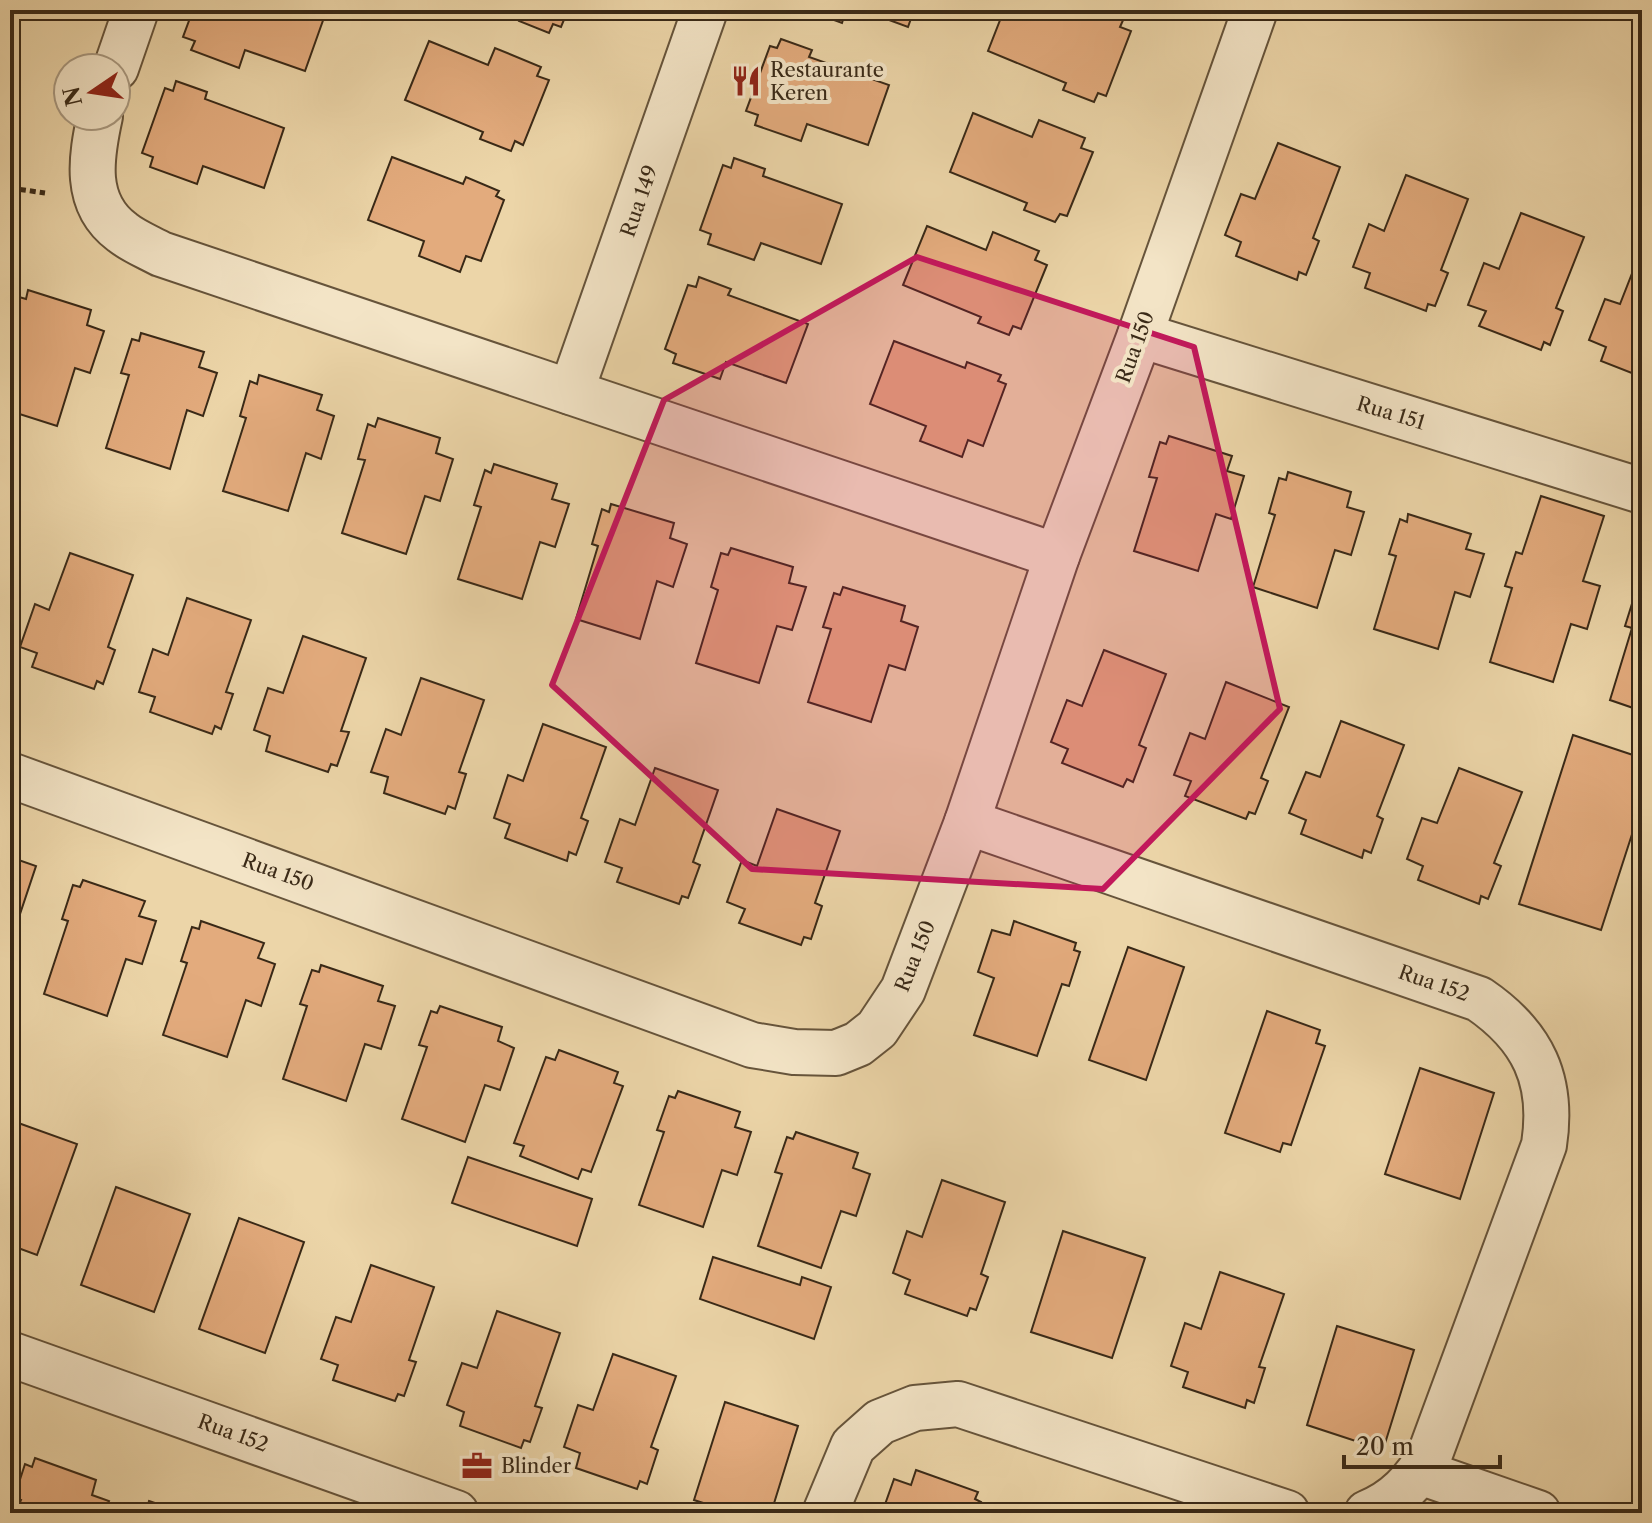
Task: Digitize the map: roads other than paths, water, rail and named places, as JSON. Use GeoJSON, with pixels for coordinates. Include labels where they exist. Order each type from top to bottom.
{"type":"FeatureCollection","features":[{"type":"Feature","properties":{"kind":"street"},"geometry":{"type":"LineString","coordinates":[[122,52],[136,10]]}},
{"type":"Feature","properties":{"kind":"street","name":"Rua 149"},"geometry":{"type":"LineString","coordinates":[[571,392],[705,10]]}},
{"type":"Feature","properties":{"kind":"street","name":"Rua 150"},"geometry":{"type":"LineString","coordinates":[[10,775],[752,1045],[794,1052],[836,1053],[858,1044],[877,1029],[903,990],[967,822],[1057,556],[1140,335],[1255,10]]}},
{"type":"Feature","properties":{"kind":"street"},"geometry":{"type":"LineString","coordinates":[[96,132],[91,154],[92,186],[103,212],[122,232],[161,254],[1057,556]]}},
{"type":"Feature","properties":{"kind":"street","name":"Rua 151"},"geometry":{"type":"LineString","coordinates":[[1140,335],[1642,491]]}},
{"type":"Feature","properties":{"kind":"street","name":"Rua 152"},"geometry":{"type":"LineString","coordinates":[[967,822],[1479,999],[1499,1012],[1518,1031],[1536,1061],[1546,1088],[1548,1118],[1544,1145],[1435,1439],[1420,1472],[1395,1498],[1367,1513]]}},
{"type":"Feature","properties":{"kind":"street","name":"Rua 152"},"geometry":{"type":"LineString","coordinates":[[10,1354],[456,1513]]}},
{"type":"Feature","properties":{"kind":"street"},"geometry":{"type":"LineString","coordinates":[[825,1513],[853,1446],[880,1422],[915,1408],[958,1404],[1287,1513]]}},
{"type":"Feature","properties":{"kind":"street"},"geometry":{"type":"LineString","coordinates":[[1420,1472],[1538,1513]]}},
{"type":"Feature","properties":{"kind":"place","name":"Restaurante Keren"},"geometry":{"type":"Point","coordinates":[746,81]}},
{"type":"Feature","properties":{"kind":"place","name":"Blinder"},"geometry":{"type":"Point","coordinates":[477,1466]}}]}
